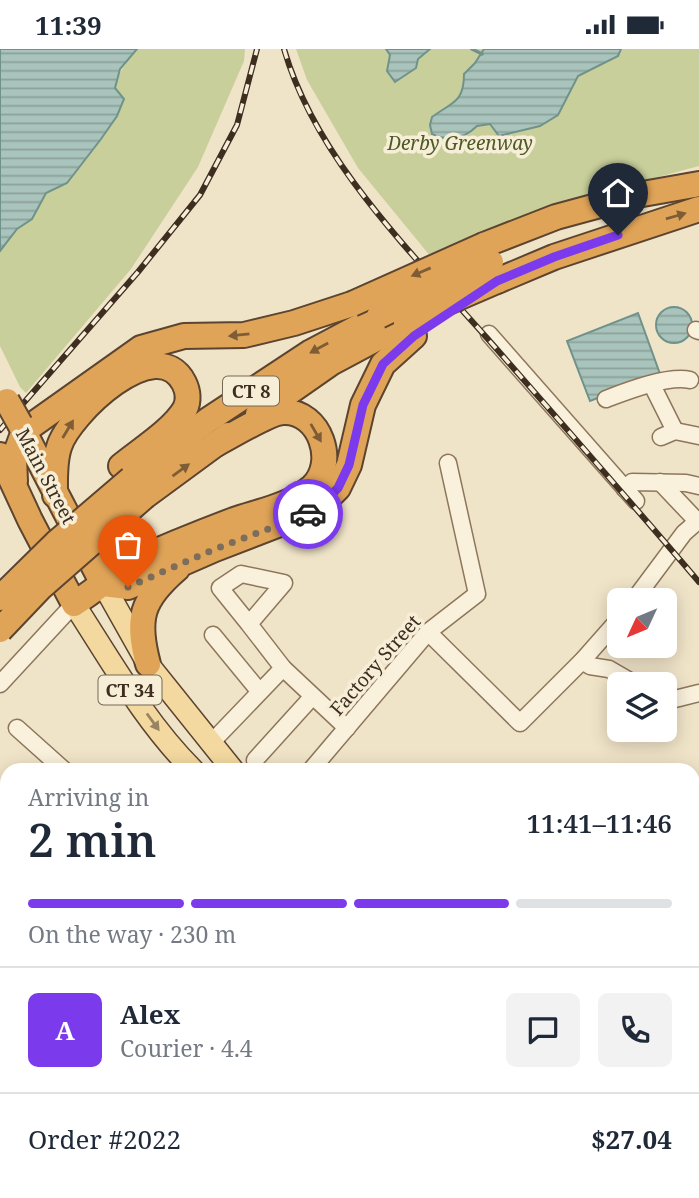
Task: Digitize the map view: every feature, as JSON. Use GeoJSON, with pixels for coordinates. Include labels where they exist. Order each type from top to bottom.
{"type":"FeatureCollection","features":[{"type":"Feature","properties":{"kind":"highway","name":"CT 8"},"geometry":{"type":"LineString","coordinates":[[0,598],[56,543],[132,480],[208,420],[311,352],[490,263],[628,208],[699,187]]}},
{"type":"Feature","properties":{"kind":"highway","name":"CT 8"},"geometry":{"type":"LineString","coordinates":[[490,263],[554,257],[699,209]]}},
{"type":"Feature","properties":{"kind":"highway"},"geometry":{"type":"LineString","coordinates":[[16,485],[15,458],[22,428],[141,348],[184,337],[244,335],[317,316],[490,263]]}},
{"type":"Feature","properties":{"kind":"highway"},"geometry":{"type":"LineString","coordinates":[[103,584],[128,587],[316,510],[338,488],[349,465],[363,405],[383,364],[410,330],[490,263]]}},
{"type":"Feature","properties":{"kind":"highway","name":"CT 8"},"geometry":{"type":"LineString","coordinates":[[0,630],[40,588],[132,480],[216,444],[331,363],[410,330]]}},
{"type":"Feature","properties":{"kind":"highway"},"geometry":{"type":"LineString","coordinates":[[0,576],[46,531],[132,480],[160,434],[184,410],[187,402],[185,385],[180,378],[164,367],[146,366],[120,380],[74,419],[58,447],[55,495]]}},
{"type":"Feature","properties":{"kind":"highway","name":"Main Street"},"geometry":{"type":"LineString","coordinates":[[3,395],[103,584]]}},
{"type":"Feature","properties":{"kind":"highway"},"geometry":{"type":"LineString","coordinates":[[74,604],[103,584],[121,566],[233,521],[288,503],[312,487],[323,473],[325,452],[318,433],[308,420],[295,412],[279,412],[216,444]]}},
{"type":"Feature","properties":{"kind":"highway","name":"Main Street"},"geometry":{"type":"LineString","coordinates":[[0,456],[74,604]]}},
{"type":"Feature","properties":{"kind":"highway"},"geometry":{"type":"LineString","coordinates":[[148,664],[142,641],[144,613],[163,583],[193,559]]}},
{"type":"Feature","properties":{"kind":"main road","name":"Main Street"},"geometry":{"type":"LineString","coordinates":[[103,584],[148,664],[227,763]]}},
{"type":"Feature","properties":{"kind":"main road","name":"Main Street"},"geometry":{"type":"LineString","coordinates":[[74,604],[135,698],[172,749],[186,763]]}},
{"type":"Feature","properties":{"kind":"street"},"geometry":{"type":"LineString","coordinates":[[489,334],[636,501]]}},
{"type":"Feature","properties":{"kind":"street"},"geometry":{"type":"LineString","coordinates":[[606,399],[640,386],[679,377],[690,380]]}},
{"type":"Feature","properties":{"kind":"street"},"geometry":{"type":"LineString","coordinates":[[652,385],[668,434],[699,436]]}},
{"type":"Feature","properties":{"kind":"street","name":"Factory Street"},"geometry":{"type":"LineString","coordinates":[[317,763],[428,632],[477,594],[448,463]]}},
{"type":"Feature","properties":{"kind":"street"},"geometry":{"type":"LineString","coordinates":[[625,489],[632,482],[686,483],[699,486]]}},
{"type":"Feature","properties":{"kind":"street"},"geometry":{"type":"LineString","coordinates":[[643,588],[676,542],[698,520],[660,482]]}},
{"type":"Feature","properties":{"kind":"street"},"geometry":{"type":"LineString","coordinates":[[0,684],[74,604]]}},
{"type":"Feature","properties":{"kind":"street"},"geometry":{"type":"LineString","coordinates":[[249,624],[283,668],[347,728]]}},
{"type":"Feature","properties":{"kind":"street"},"geometry":{"type":"LineString","coordinates":[[428,632],[520,723],[607,633]]}},
{"type":"Feature","properties":{"kind":"street"},"geometry":{"type":"LineString","coordinates":[[213,635],[259,691]]}},
{"type":"Feature","properties":{"kind":"street"},"geometry":{"type":"LineString","coordinates":[[0,659],[13,669]]}},
{"type":"Feature","properties":{"kind":"street"},"geometry":{"type":"LineString","coordinates":[[582,661],[590,666],[614,672]]}},
{"type":"Feature","properties":{"kind":"street"},"geometry":{"type":"LineString","coordinates":[[210,744],[283,668]]}},
{"type":"Feature","properties":{"kind":"street"},"geometry":{"type":"LineString","coordinates":[[677,698],[699,693]]}},
{"type":"Feature","properties":{"kind":"street"},"geometry":{"type":"LineString","coordinates":[[256,760],[312,697]]}},
{"type":"Feature","properties":{"kind":"street"},"geometry":{"type":"LineString","coordinates":[[17,728],[56,763]]}},
{"type":"Feature","properties":{"kind":"green space"},"geometry":{"type":"Polygon","coordinates":[[[137,49],[245,49],[244,61],[198,167],[131,269],[26,393],[20,387],[0,346],[0,251],[17,229],[32,219],[46,193],[67,183],[117,116],[117,79],[137,49]]]}},
{"type":"Feature","properties":{"kind":"green space","name":"Derby Greenway"},"geometry":{"type":"Polygon","coordinates":[[[296,49],[699,49],[699,166],[555,205],[431,257],[358,168],[307,80],[296,49]]]}},
{"type":"Feature","properties":{"kind":"water"},"geometry":{"type":"Polygon","coordinates":[[[0,49],[137,49],[120,69],[115,88],[124,99],[117,116],[67,183],[46,193],[32,219],[17,229],[0,251],[0,49]]]}},
{"type":"Feature","properties":{"kind":"water"},"geometry":{"type":"Polygon","coordinates":[[[386,49],[430,49],[418,59],[416,68],[395,82],[387,71],[390,55],[386,49]]]}},
{"type":"Feature","properties":{"kind":"water"},"geometry":{"type":"Polygon","coordinates":[[[484,49],[621,49],[618,56],[578,76],[558,115],[540,126],[499,136],[490,124],[477,126],[456,138],[432,134],[432,117],[456,101],[462,91],[464,74],[484,49]]]}},
{"type":"Feature","properties":{"kind":"water"},"geometry":{"type":"Polygon","coordinates":[[[674,307],[686,313],[692,325],[686,337],[674,343],[662,337],[656,325],[662,313],[674,307]]]}},
{"type":"Feature","properties":{"kind":"water"},"geometry":{"type":"Polygon","coordinates":[[[638,313],[660,374],[590,401],[567,341],[638,313]]]}},
{"type":"Feature","properties":{"kind":"waterway"},"geometry":{"type":"LineString","coordinates":[[472,49],[482,54]]}},
{"type":"Feature","properties":{"kind":"railway"},"geometry":{"type":"LineString","coordinates":[[0,430],[138,272],[200,195],[237,125],[257,49]]}},
{"type":"Feature","properties":{"kind":"railway"},"geometry":{"type":"LineString","coordinates":[[284,49],[299,90],[319,129],[369,203],[699,582]]}},
{"type":"Feature","properties":{"kind":"way so far"},"geometry":{"type":"LineString","coordinates":[[128,587],[215,549],[308,514]]}},
{"type":"Feature","properties":{"kind":"route"},"geometry":{"type":"LineString","coordinates":[[308,514],[316,510],[338,488],[349,465],[363,405],[383,364],[414,336],[497,281],[554,257],[618,235]]}}]}
